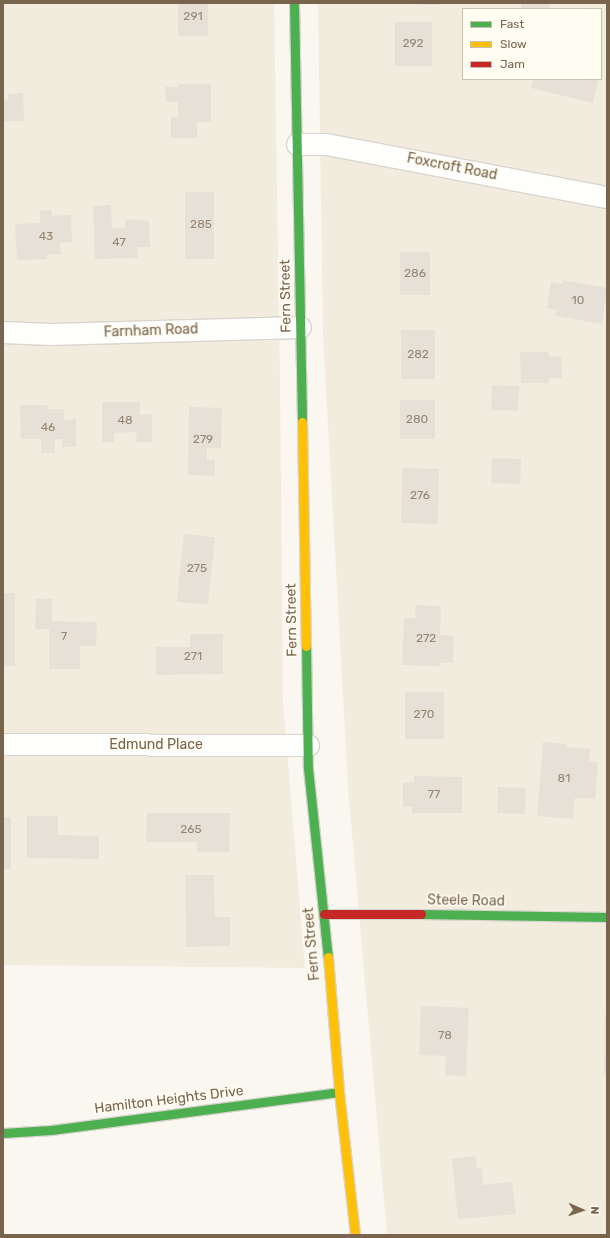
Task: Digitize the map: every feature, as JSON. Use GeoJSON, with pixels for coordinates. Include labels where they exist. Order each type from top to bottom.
{"type":"FeatureCollection","features":[{"type":"Feature","properties":{"kind":"street","name":"Fern Street"},"geometry":{"type":"LineString","coordinates":[[294,3],[308,745],[311,804],[324,914],[339,1092],[355,1235]]}},
{"type":"Feature","properties":{"kind":"street","name":"Foxcroft Road"},"geometry":{"type":"LineString","coordinates":[[297,144],[326,144],[607,197]]}},
{"type":"Feature","properties":{"kind":"street","name":"Farnham Road"},"geometry":{"type":"LineString","coordinates":[[3,332],[51,334],[300,327]]}},
{"type":"Feature","properties":{"kind":"street","name":"Edmund Place"},"geometry":{"type":"LineString","coordinates":[[3,744],[308,745]]}},
{"type":"Feature","properties":{"kind":"street","name":"Steele Road"},"geometry":{"type":"LineString","coordinates":[[324,914],[352,913],[607,917]]}},
{"type":"Feature","properties":{"kind":"street","name":"Hamilton Heights Drive"},"geometry":{"type":"LineString","coordinates":[[3,1133],[51,1130],[339,1092]]}},
{"type":"Feature","properties":{"kind":"shaded area"},"geometry":{"type":"Polygon","coordinates":[[[3,3],[274,3],[283,701],[305,968],[3,965],[3,3]]]}},
{"type":"Feature","properties":{"kind":"shaded area"},"geometry":{"type":"Polygon","coordinates":[[[318,3],[607,3],[607,1235],[387,1235],[348,787],[323,337],[318,3]]]}},
{"type":"Feature","properties":{"kind":"building"},"geometry":{"type":"Polygon","coordinates":[[[178,3],[208,3],[208,36],[178,36],[178,3]]]}},
{"type":"Feature","properties":{"kind":"building"},"geometry":{"type":"Polygon","coordinates":[[[440,3],[440,5],[398,4],[440,3]]]}},
{"type":"Feature","properties":{"kind":"building"},"geometry":{"type":"Polygon","coordinates":[[[521,3],[550,3],[550,8],[521,8],[521,3]]]}},
{"type":"Feature","properties":{"kind":"building"},"geometry":{"type":"Polygon","coordinates":[[[395,22],[432,22],[432,66],[395,66],[395,22]]]}},
{"type":"Feature","properties":{"kind":"building"},"geometry":{"type":"Polygon","coordinates":[[[533,80],[598,80],[593,103],[531,88],[533,80]]]}},
{"type":"Feature","properties":{"kind":"building"},"geometry":{"type":"Polygon","coordinates":[[[178,84],[211,84],[211,122],[197,122],[197,138],[171,138],[171,117],[178,117],[178,102],[166,102],[165,87],[178,87],[178,84]]]}},
{"type":"Feature","properties":{"kind":"building"},"geometry":{"type":"Polygon","coordinates":[[[23,93],[24,121],[3,121],[3,100],[8,99],[8,94],[23,93]]]}},
{"type":"Feature","properties":{"kind":"building"},"geometry":{"type":"Polygon","coordinates":[[[185,192],[214,192],[214,259],[185,259],[185,192]]]}},
{"type":"Feature","properties":{"kind":"building"},"geometry":{"type":"Polygon","coordinates":[[[111,205],[112,228],[125,228],[125,219],[149,221],[150,247],[137,247],[138,258],[95,259],[93,206],[111,205]]]}},
{"type":"Feature","properties":{"kind":"building"},"geometry":{"type":"Polygon","coordinates":[[[51,210],[52,216],[71,215],[72,242],[60,243],[61,254],[47,255],[47,259],[17,260],[15,224],[40,223],[40,211],[51,210]]]}},
{"type":"Feature","properties":{"kind":"building"},"geometry":{"type":"Polygon","coordinates":[[[400,252],[430,252],[430,295],[400,295],[400,252]]]}},
{"type":"Feature","properties":{"kind":"building"},"geometry":{"type":"Polygon","coordinates":[[[562,280],[607,288],[602,324],[555,316],[556,310],[547,308],[551,282],[562,284],[562,280]]]}},
{"type":"Feature","properties":{"kind":"building"},"geometry":{"type":"Polygon","coordinates":[[[401,330],[435,330],[435,379],[401,379],[401,330]]]}},
{"type":"Feature","properties":{"kind":"building"},"geometry":{"type":"Polygon","coordinates":[[[520,352],[548,352],[549,357],[561,356],[562,378],[549,378],[549,383],[521,383],[520,352]]]}},
{"type":"Feature","properties":{"kind":"building"},"geometry":{"type":"Polygon","coordinates":[[[492,385],[519,386],[518,411],[491,410],[492,385]]]}},
{"type":"Feature","properties":{"kind":"building"},"geometry":{"type":"Polygon","coordinates":[[[400,400],[435,400],[435,439],[400,439],[400,400]]]}},
{"type":"Feature","properties":{"kind":"building"},"geometry":{"type":"Polygon","coordinates":[[[102,402],[140,402],[140,415],[152,414],[152,442],[137,442],[136,432],[114,433],[114,442],[102,442],[102,402]]]}},
{"type":"Feature","properties":{"kind":"building"},"geometry":{"type":"Polygon","coordinates":[[[20,405],[47,405],[48,409],[64,409],[64,420],[76,419],[76,447],[62,447],[62,439],[55,439],[55,453],[41,453],[41,439],[21,439],[20,405]]]}},
{"type":"Feature","properties":{"kind":"building"},"geometry":{"type":"Polygon","coordinates":[[[189,407],[222,408],[221,448],[207,448],[207,460],[215,460],[215,476],[188,475],[189,407]]]}},
{"type":"Feature","properties":{"kind":"building"},"geometry":{"type":"Polygon","coordinates":[[[492,458],[521,459],[520,484],[491,483],[492,458]]]}},
{"type":"Feature","properties":{"kind":"building"},"geometry":{"type":"Polygon","coordinates":[[[402,469],[439,469],[438,524],[401,523],[402,469]]]}},
{"type":"Feature","properties":{"kind":"building"},"geometry":{"type":"Polygon","coordinates":[[[184,534],[215,537],[208,605],[177,602],[184,534]]]}},
{"type":"Feature","properties":{"kind":"building"},"geometry":{"type":"Polygon","coordinates":[[[3,593],[15,593],[15,666],[3,666],[3,593]]]}},
{"type":"Feature","properties":{"kind":"building"},"geometry":{"type":"Polygon","coordinates":[[[36,599],[52,599],[52,621],[97,622],[96,646],[80,646],[80,669],[49,669],[49,629],[35,629],[36,599]]]}},
{"type":"Feature","properties":{"kind":"building"},"geometry":{"type":"Polygon","coordinates":[[[416,605],[441,606],[440,635],[454,636],[453,663],[440,663],[440,666],[402,665],[404,618],[415,618],[416,605]]]}},
{"type":"Feature","properties":{"kind":"building"},"geometry":{"type":"Polygon","coordinates":[[[190,634],[223,634],[223,674],[156,675],[156,647],[190,647],[190,634]]]}},
{"type":"Feature","properties":{"kind":"building"},"geometry":{"type":"Polygon","coordinates":[[[405,692],[444,692],[444,739],[405,739],[405,692]]]}},
{"type":"Feature","properties":{"kind":"building"},"geometry":{"type":"Polygon","coordinates":[[[543,742],[567,744],[566,747],[590,749],[589,761],[598,762],[595,799],[575,798],[573,819],[537,816],[543,742]]]}},
{"type":"Feature","properties":{"kind":"building"},"geometry":{"type":"Polygon","coordinates":[[[414,776],[462,777],[462,813],[412,813],[412,807],[403,807],[403,783],[414,782],[414,776]]]}},
{"type":"Feature","properties":{"kind":"building"},"geometry":{"type":"Polygon","coordinates":[[[498,787],[526,788],[525,814],[497,813],[498,787]]]}},
{"type":"Feature","properties":{"kind":"building"},"geometry":{"type":"Polygon","coordinates":[[[147,813],[230,813],[229,852],[197,852],[197,842],[146,842],[147,813]]]}},
{"type":"Feature","properties":{"kind":"building"},"geometry":{"type":"Polygon","coordinates":[[[27,816],[58,816],[58,835],[99,836],[99,859],[27,858],[27,816]]]}},
{"type":"Feature","properties":{"kind":"building"},"geometry":{"type":"Polygon","coordinates":[[[3,817],[11,817],[11,869],[3,869],[3,817]]]}},
{"type":"Feature","properties":{"kind":"building"},"geometry":{"type":"Polygon","coordinates":[[[185,875],[214,875],[215,917],[230,917],[230,946],[186,947],[185,875]]]}},
{"type":"Feature","properties":{"kind":"building"},"geometry":{"type":"Polygon","coordinates":[[[421,1006],[469,1008],[466,1076],[445,1075],[446,1056],[419,1055],[421,1006]]]}},
{"type":"Feature","properties":{"kind":"building"},"geometry":{"type":"Polygon","coordinates":[[[605,1014],[607,1014],[607,1074],[604,1074],[605,1014]]]}},
{"type":"Feature","properties":{"kind":"building"},"geometry":{"type":"Polygon","coordinates":[[[475,1156],[477,1168],[482,1168],[483,1185],[512,1182],[516,1214],[458,1219],[452,1159],[475,1156]]]}},
{"type":"Feature","properties":{"kind":"traffic: fast"},"geometry":{"type":"LineString","coordinates":[[294,3],[302,422]]}},
{"type":"Feature","properties":{"kind":"traffic: fast"},"geometry":{"type":"LineString","coordinates":[[306,646],[308,768],[328,957]]}},
{"type":"Feature","properties":{"kind":"traffic: fast"},"geometry":{"type":"LineString","coordinates":[[421,914],[607,917]]}},
{"type":"Feature","properties":{"kind":"traffic: fast"},"geometry":{"type":"LineString","coordinates":[[3,1133],[51,1130],[339,1092]]}},
{"type":"Feature","properties":{"kind":"traffic: slow"},"geometry":{"type":"LineString","coordinates":[[302,422],[306,646]]}},
{"type":"Feature","properties":{"kind":"traffic: slow"},"geometry":{"type":"LineString","coordinates":[[328,957],[339,1092],[355,1235]]}},
{"type":"Feature","properties":{"kind":"traffic: jam"},"geometry":{"type":"LineString","coordinates":[[324,914],[421,914]]}}]}
